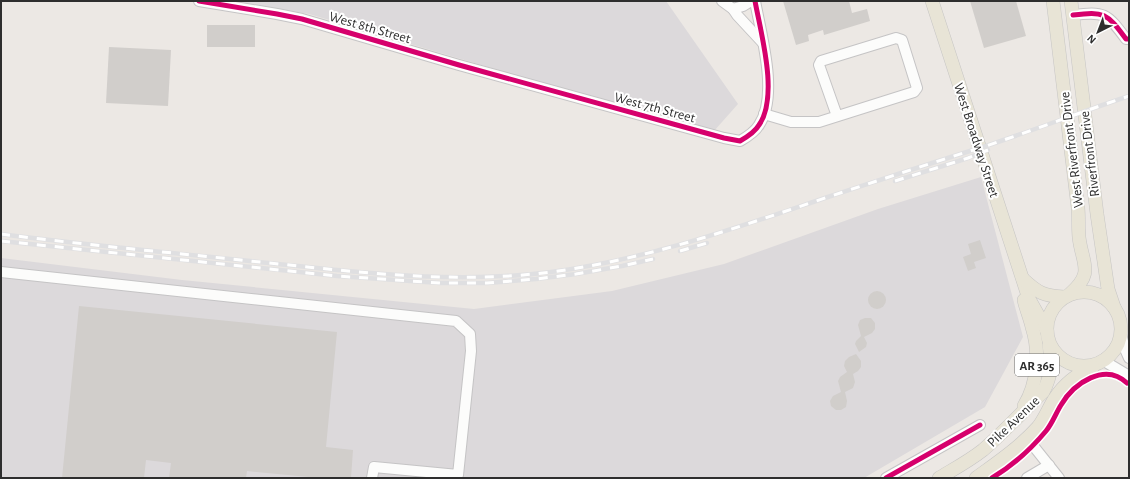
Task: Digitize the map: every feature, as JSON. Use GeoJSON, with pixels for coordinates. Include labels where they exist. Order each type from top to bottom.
{"type":"FeatureCollection","features":[{"type":"Feature","properties":{"kind":"main road","name":"West Broadway Street"},"geometry":{"type":"LineString","coordinates":[[932,1],[1029,299],[1048,336]]}},
{"type":"Feature","properties":{"kind":"main road","name":"West Riverfront Drive"},"geometry":{"type":"LineString","coordinates":[[1053,1],[1078,208],[1079,237],[1086,269],[1082,281],[1067,296]]}},
{"type":"Feature","properties":{"kind":"main road","name":"Riverfront Drive"},"geometry":{"type":"LineString","coordinates":[[1071,1],[1096,214],[1108,289],[1114,307]]}},
{"type":"Feature","properties":{"kind":"main road"},"geometry":{"type":"LineString","coordinates":[[1023,279],[1032,287],[1047,296],[1067,296],[1090,293],[1099,295],[1107,300],[1119,315],[1122,324],[1121,334]]}},
{"type":"Feature","properties":{"kind":"main road","name":"AR 365"},"geometry":{"type":"LineString","coordinates":[[1016,417],[1031,392],[1037,365],[1035,339],[1024,300],[1023,279]]}},
{"type":"Feature","properties":{"kind":"main road"},"geometry":{"type":"LineString","coordinates":[[1067,296],[1051,314],[1048,322],[1048,336],[1055,353],[1066,362],[1074,366],[1082,367],[1101,363]]}},
{"type":"Feature","properties":{"kind":"main road","name":"AR 365"},"geometry":{"type":"LineString","coordinates":[[1101,363],[1119,343],[1121,334]]}},
{"type":"Feature","properties":{"kind":"main road","name":"Pike Avenue"},"geometry":{"type":"LineString","coordinates":[[939,478],[965,462],[999,436],[1016,417],[1043,392],[1048,383],[1052,363],[1048,336]]}},
{"type":"Feature","properties":{"kind":"main road","name":"Pike Avenue"},"geometry":{"type":"LineString","coordinates":[[976,478],[1027,438],[1039,425],[1054,398],[1062,388],[1080,373],[1101,363]]}},
{"type":"Feature","properties":{"kind":"street","name":"West 8th Street"},"geometry":{"type":"LineString","coordinates":[[199,1],[295,18],[417,53]]}},
{"type":"Feature","properties":{"kind":"street"},"geometry":{"type":"LineString","coordinates":[[722,1],[733,9],[741,20],[763,43]]}},
{"type":"Feature","properties":{"kind":"street"},"geometry":{"type":"LineString","coordinates":[[733,9],[743,6],[751,1]]}},
{"type":"Feature","properties":{"kind":"street","name":"West 7th Street"},"geometry":{"type":"LineString","coordinates":[[417,53],[709,134],[740,141],[758,127],[764,114],[769,88],[756,1]]}},
{"type":"Feature","properties":{"kind":"street"},"geometry":{"type":"LineString","coordinates":[[1073,15],[1092,12],[1107,17],[1114,22],[1126,39],[1129,39]]}},
{"type":"Feature","properties":{"kind":"street"},"geometry":{"type":"LineString","coordinates":[[764,114],[791,122],[819,122],[914,92],[917,88],[902,40],[896,38],[821,61],[819,65],[837,116]]}},
{"type":"Feature","properties":{"kind":"street"},"geometry":{"type":"LineString","coordinates":[[1,272],[456,321],[470,334],[471,351],[458,474],[374,467],[372,478]]}},
{"type":"Feature","properties":{"kind":"street"},"geometry":{"type":"LineString","coordinates":[[1121,334],[1129,358]]}},
{"type":"Feature","properties":{"kind":"street"},"geometry":{"type":"LineString","coordinates":[[1101,363],[1129,376]]}},
{"type":"Feature","properties":{"kind":"street"},"geometry":{"type":"LineString","coordinates":[[886,478],[980,425]]}},
{"type":"Feature","properties":{"kind":"street"},"geometry":{"type":"LineString","coordinates":[[1027,438],[1060,478]]}},
{"type":"Feature","properties":{"kind":"street"},"geometry":{"type":"LineString","coordinates":[[1027,478],[1049,465]]}},
{"type":"Feature","properties":{"kind":"shaded area"},"geometry":{"type":"Polygon","coordinates":[[[234,1],[666,1],[738,104],[714,131],[613,104],[309,14],[234,1]]]}},
{"type":"Feature","properties":{"kind":"shaded area"},"geometry":{"type":"Polygon","coordinates":[[[981,177],[1023,337],[985,407],[864,478],[1,478],[1,258],[182,280],[474,309],[612,291],[724,264],[878,209],[981,177]]]}},
{"type":"Feature","properties":{"kind":"building"},"geometry":{"type":"Polygon","coordinates":[[[783,1],[849,1],[852,13],[867,9],[870,21],[824,35],[823,30],[808,35],[809,41],[796,45],[783,1]]]}},
{"type":"Feature","properties":{"kind":"building"},"geometry":{"type":"Polygon","coordinates":[[[970,1],[1016,1],[1026,36],[984,48],[970,1]]]}},
{"type":"Feature","properties":{"kind":"building"},"geometry":{"type":"Polygon","coordinates":[[[207,25],[255,25],[255,47],[207,47],[207,25]]]}},
{"type":"Feature","properties":{"kind":"building"},"geometry":{"type":"Polygon","coordinates":[[[109,47],[171,50],[168,106],[106,103],[109,47]]]}},
{"type":"Feature","properties":{"kind":"building"},"geometry":{"type":"Polygon","coordinates":[[[980,240],[986,258],[974,262],[976,268],[968,271],[963,257],[971,254],[968,244],[980,240]]]}},
{"type":"Feature","properties":{"kind":"building"},"geometry":{"type":"Polygon","coordinates":[[[877,291],[883,294],[886,300],[883,306],[877,309],[871,306],[868,300],[871,294],[877,291]]]}},
{"type":"Feature","properties":{"kind":"building"},"geometry":{"type":"Polygon","coordinates":[[[79,306],[337,332],[326,447],[353,450],[351,478],[319,478],[247,471],[246,478],[169,478],[171,463],[146,460],[144,478],[62,478],[79,306]]]}},
{"type":"Feature","properties":{"kind":"building"},"geometry":{"type":"Polygon","coordinates":[[[871,318],[875,323],[875,329],[872,333],[864,337],[867,343],[866,347],[859,352],[855,344],[861,336],[858,325],[860,320],[871,318]]]}},
{"type":"Feature","properties":{"kind":"building"},"geometry":{"type":"Polygon","coordinates":[[[856,354],[861,361],[861,367],[853,374],[855,382],[853,388],[845,392],[847,401],[846,407],[841,410],[836,410],[831,406],[830,401],[833,396],[841,392],[838,381],[840,377],[847,372],[844,366],[845,361],[849,357],[856,354]]]}},
{"type":"Feature","properties":{"kind":"railway"},"geometry":{"type":"LineString","coordinates":[[1,234],[63,242],[325,269],[400,275],[476,277],[513,276],[551,272],[623,259],[693,241],[986,146],[1129,96]]}},
{"type":"Feature","properties":{"kind":"railway"},"geometry":{"type":"LineString","coordinates":[[895,181],[968,158],[988,150]]}},
{"type":"Feature","properties":{"kind":"railway"},"geometry":{"type":"LineString","coordinates":[[1,241],[337,276],[440,283],[487,283],[536,279],[576,274],[653,259]]}},
{"type":"Feature","properties":{"kind":"railway"},"geometry":{"type":"LineString","coordinates":[[680,251],[707,243]]}},
{"type":"Feature","properties":{"kind":"cycle path"},"geometry":{"type":"LineString","coordinates":[[199,1],[302,19],[459,65],[724,138],[740,141],[753,132],[759,125],[765,113],[768,98],[767,64],[755,1]]}},
{"type":"Feature","properties":{"kind":"cycle path"},"geometry":{"type":"LineString","coordinates":[[1073,15],[1092,13],[1104,16],[1114,24],[1126,39],[1129,39]]}},
{"type":"Feature","properties":{"kind":"cycle path"},"geometry":{"type":"LineString","coordinates":[[992,478],[1014,463],[1034,444],[1048,428],[1067,397],[1082,383],[1091,378],[1109,374],[1118,377],[1127,383]]}},
{"type":"Feature","properties":{"kind":"cycle path"},"geometry":{"type":"LineString","coordinates":[[886,478],[980,425]]}}]}
